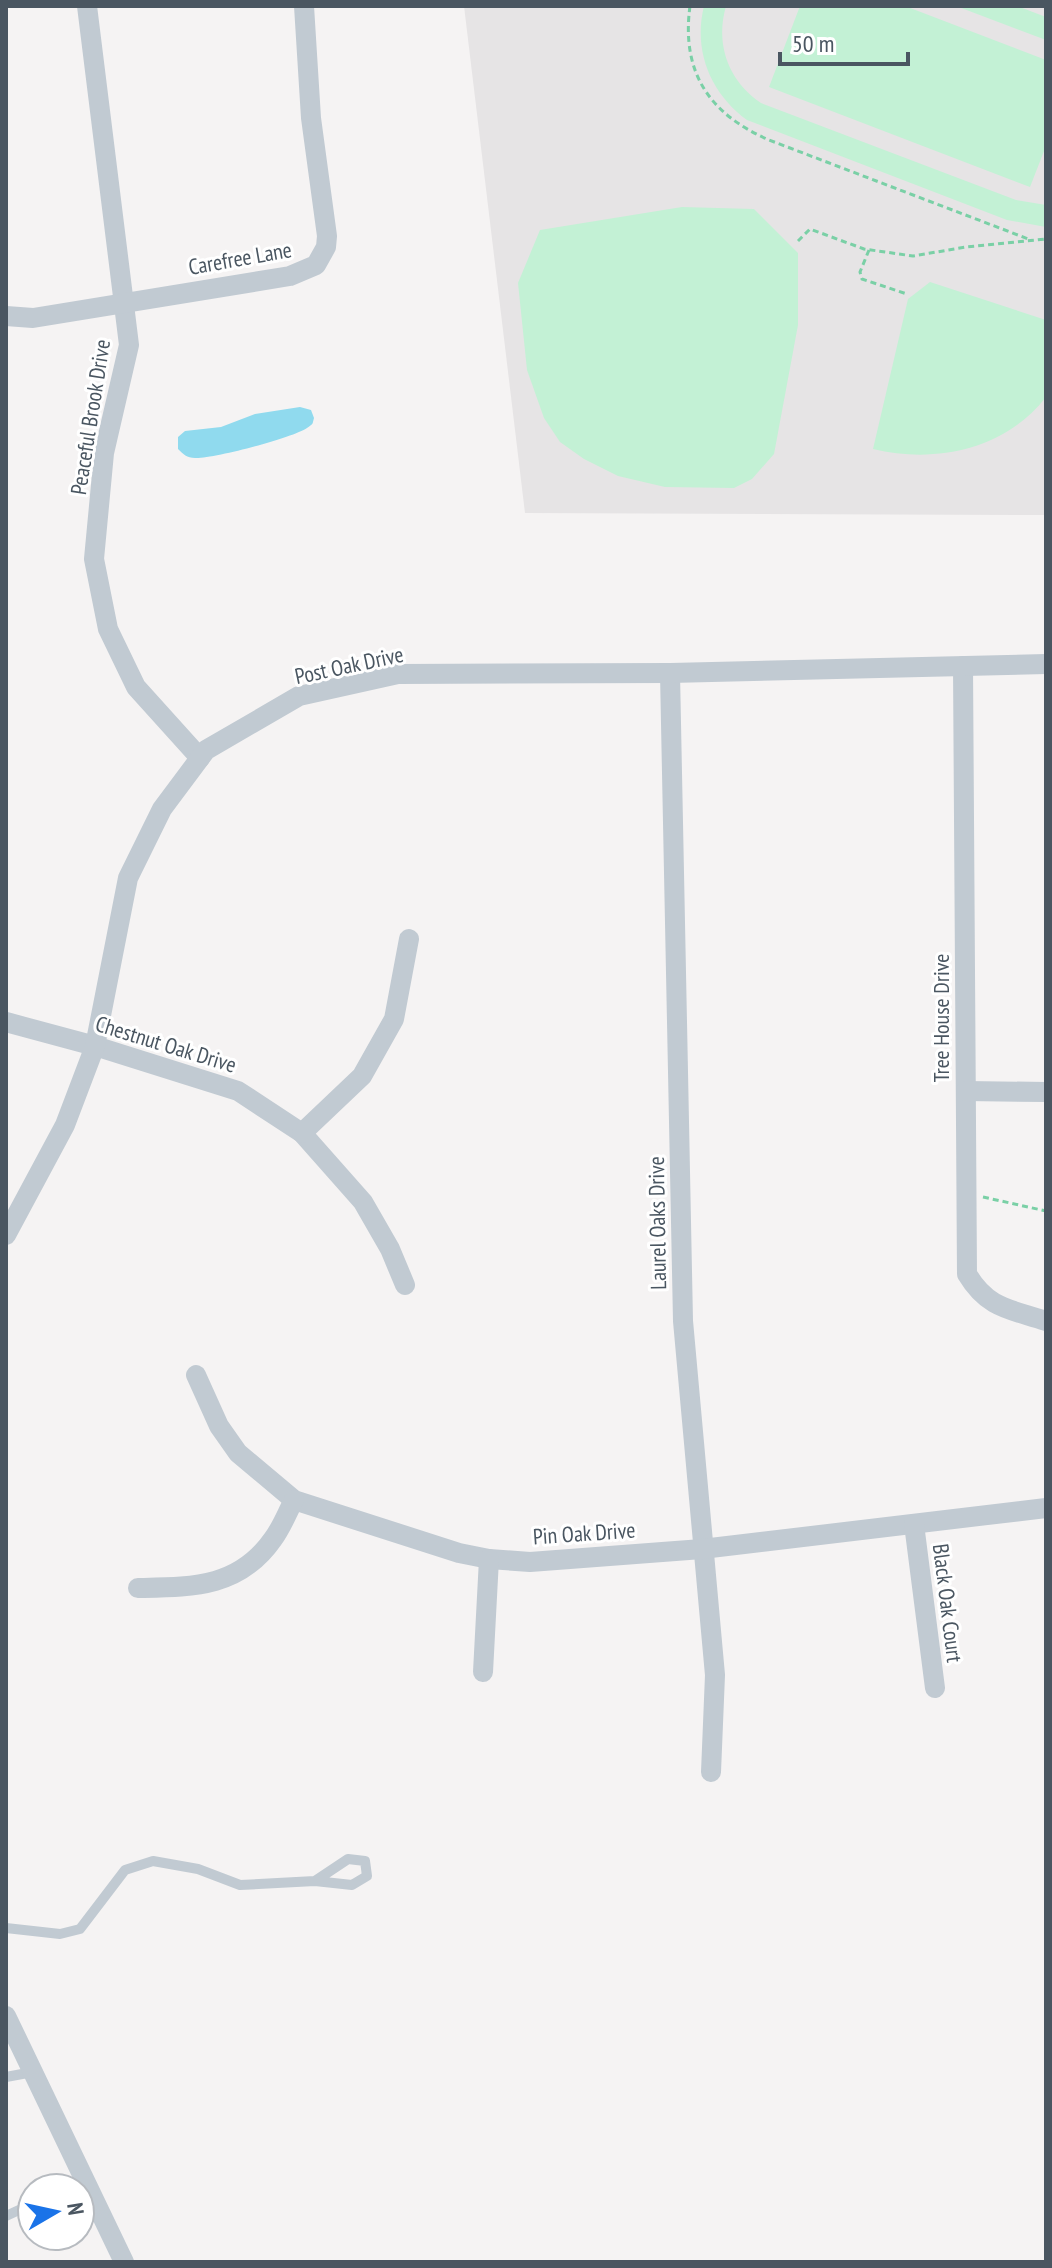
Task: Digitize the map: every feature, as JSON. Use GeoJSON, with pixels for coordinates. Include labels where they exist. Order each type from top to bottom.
{"type":"FeatureCollection","features":[{"type":"Feature","properties":{"kind":"street","name":"Peaceful Brook Drive"},"geometry":{"type":"LineString","coordinates":[[87,6],[129,345],[104,453],[94,559],[108,629],[136,687],[200,758]]}},
{"type":"Feature","properties":{"kind":"street","name":"Carefree Lane"},"geometry":{"type":"LineString","coordinates":[[6,316],[33,318],[290,276],[304,273],[316,265],[322,256],[327,236],[311,118],[304,6]]}},
{"type":"Feature","properties":{"kind":"street","name":"Post Oak Drive"},"geometry":{"type":"LineString","coordinates":[[6,1235],[65,1125],[95,1046],[128,878],[162,809],[206,750],[299,696],[398,674],[670,673],[1046,664]]}},
{"type":"Feature","properties":{"kind":"street","name":"Tree House Drive"},"geometry":{"type":"LineString","coordinates":[[963,666],[967,1274],[978,1292],[995,1304],[1046,1321]]}},
{"type":"Feature","properties":{"kind":"street","name":"Laurel Oaks Drive"},"geometry":{"type":"LineString","coordinates":[[670,673],[683,1321],[715,1675],[711,1772]]}},
{"type":"Feature","properties":{"kind":"street"},"geometry":{"type":"LineString","coordinates":[[302,1133],[362,1076],[388,1030],[394,1019],[409,939]]}},
{"type":"Feature","properties":{"kind":"street","name":"Chestnut Oak Drive"},"geometry":{"type":"LineString","coordinates":[[6,1022],[238,1091],[302,1133],[363,1202],[390,1249],[405,1285]]}},
{"type":"Feature","properties":{"kind":"street"},"geometry":{"type":"LineString","coordinates":[[966,1091],[1046,1092]]}},
{"type":"Feature","properties":{"kind":"street","name":"Pin Oak Drive"},"geometry":{"type":"LineString","coordinates":[[196,1375],[219,1426],[238,1453],[294,1500],[459,1553],[489,1559],[530,1562],[702,1549],[1046,1508]]}},
{"type":"Feature","properties":{"kind":"street"},"geometry":{"type":"LineString","coordinates":[[138,1588],[197,1587],[228,1577],[248,1566],[275,1537],[294,1500]]}},
{"type":"Feature","properties":{"kind":"street","name":"Black Oak Court"},"geometry":{"type":"LineString","coordinates":[[914,1524],[935,1688]]}},
{"type":"Feature","properties":{"kind":"street"},"geometry":{"type":"LineString","coordinates":[[483,1672],[489,1559]]}},
{"type":"Feature","properties":{"kind":"street"},"geometry":{"type":"LineString","coordinates":[[6,2016],[33,2072],[71,2172]]}},
{"type":"Feature","properties":{"kind":"street"},"geometry":{"type":"LineString","coordinates":[[96,2216],[124,2262]]}},
{"type":"Feature","properties":{"kind":"lane"},"geometry":{"type":"LineString","coordinates":[[6,1928],[60,1934],[80,1929],[125,1870],[153,1861],[198,1869],[240,1885],[315,1881],[352,1885],[367,1876],[365,1861],[348,1859],[315,1881]]}},
{"type":"Feature","properties":{"kind":"lane"},"geometry":{"type":"LineString","coordinates":[[6,2077],[33,2072]]}},
{"type":"Feature","properties":{"kind":"path"},"geometry":{"type":"LineString","coordinates":[[690,6],[688,42],[700,84],[716,107],[739,125],[769,140],[1031,240]]}},
{"type":"Feature","properties":{"kind":"path"},"geometry":{"type":"LineString","coordinates":[[798,241],[810,229],[869,250],[913,256],[1046,239]]}},
{"type":"Feature","properties":{"kind":"path"},"geometry":{"type":"LineString","coordinates":[[869,250],[860,272],[862,279],[907,294]]}},
{"type":"Feature","properties":{"kind":"path"},"geometry":{"type":"LineString","coordinates":[[980,1197],[1046,1211]]}},
{"type":"Feature","properties":{"kind":"shaded area"},"geometry":{"type":"Polygon","coordinates":[[[464,6],[1046,6],[1046,515],[525,513],[464,6]]]}},
{"type":"Feature","properties":{"kind":"green space"},"geometry":{"type":"Polygon","coordinates":[[[704,6],[726,6],[722,34],[727,60],[740,84],[761,103],[1016,200],[1046,205],[1046,227],[1007,220],[747,120],[723,97],[708,69],[701,39],[704,6]]]}},
{"type":"Feature","properties":{"kind":"green space"},"geometry":{"type":"Polygon","coordinates":[[[800,6],[905,6],[1046,60],[1046,146],[1030,187],[769,87],[800,6]]]}},
{"type":"Feature","properties":{"kind":"green space"},"geometry":{"type":"Polygon","coordinates":[[[956,6],[1017,6],[1046,17],[1046,40],[956,6]]]}},
{"type":"Feature","properties":{"kind":"green space"},"geometry":{"type":"Polygon","coordinates":[[[682,207],[754,209],[798,253],[798,325],[774,454],[752,479],[734,488],[665,487],[618,476],[584,459],[560,442],[544,418],[527,370],[518,283],[540,230],[682,207]]]}},
{"type":"Feature","properties":{"kind":"green space"},"geometry":{"type":"Polygon","coordinates":[[[930,282],[1046,320],[1046,397],[1010,430],[990,441],[967,448],[920,455],[873,449],[908,299],[930,282]]]}},
{"type":"Feature","properties":{"kind":"water"},"geometry":{"type":"Polygon","coordinates":[[[300,407],[311,410],[314,418],[312,424],[286,437],[234,452],[195,458],[178,449],[178,437],[185,431],[221,427],[255,414],[300,407]]]}}]}
